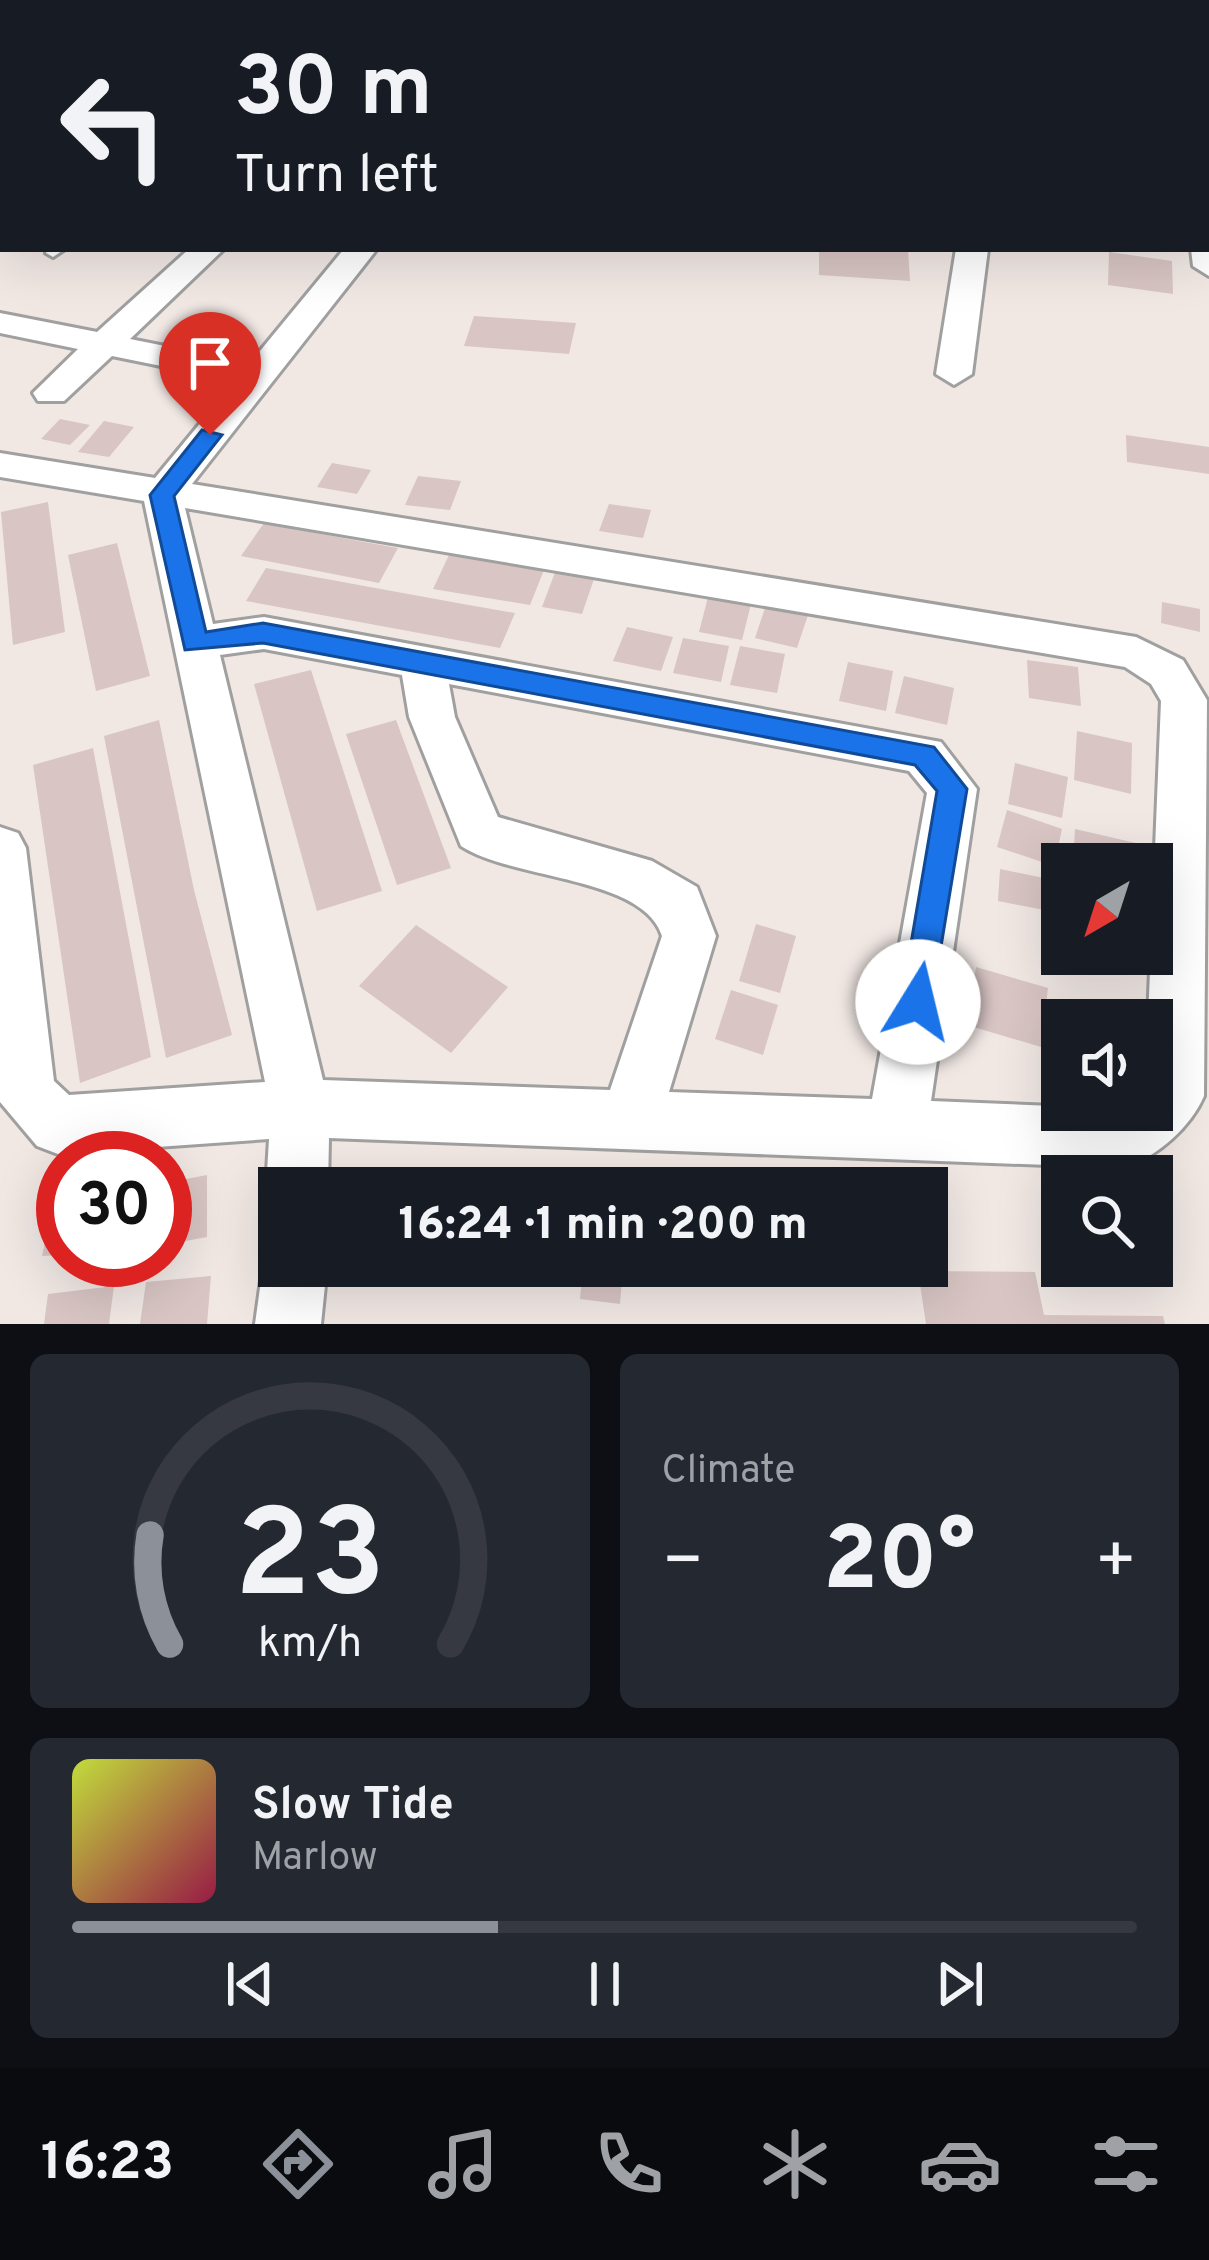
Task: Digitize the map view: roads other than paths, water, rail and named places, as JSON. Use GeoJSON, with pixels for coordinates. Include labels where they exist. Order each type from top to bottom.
{"type":"FeatureCollection","features":[{"type":"Feature","properties":{"kind":"street"},"geometry":{"type":"LineString","coordinates":[[51,393],[205,252]]}},
{"type":"Feature","properties":{"kind":"street"},"geometry":{"type":"LineString","coordinates":[[162,495],[360,252]]}},
{"type":"Feature","properties":{"kind":"street"},"geometry":{"type":"LineString","coordinates":[[954,374],[972,252]]}},
{"type":"Feature","properties":{"kind":"street"},"geometry":{"type":"LineString","coordinates":[[0,323],[259,375]]}},
{"type":"Feature","properties":{"kind":"street"},"geometry":{"type":"LineString","coordinates":[[0,465],[1136,653],[1167,672],[1184,700],[1174,1096],[1126,1138],[300,1108],[58,1125],[26,1094],[4,925],[0,848]]}},
{"type":"Feature","properties":{"kind":"street"},"geometry":{"type":"LineString","coordinates":[[162,495],[300,1108],[299,1167]]}},
{"type":"Feature","properties":{"kind":"street"},"geometry":{"type":"LineString","coordinates":[[195,643],[263,633],[924,755],[952,789],[897,1130]]}},
{"type":"Feature","properties":{"kind":"street"},"geometry":{"type":"LineString","coordinates":[[424,664],[432,717],[479,831],[496,842],[652,883],[677,903],[689,936],[631,1120]]}},
{"type":"Feature","properties":{"kind":"street"},"geometry":{"type":"LineString","coordinates":[[288,1324],[293,1287]]}}]}
